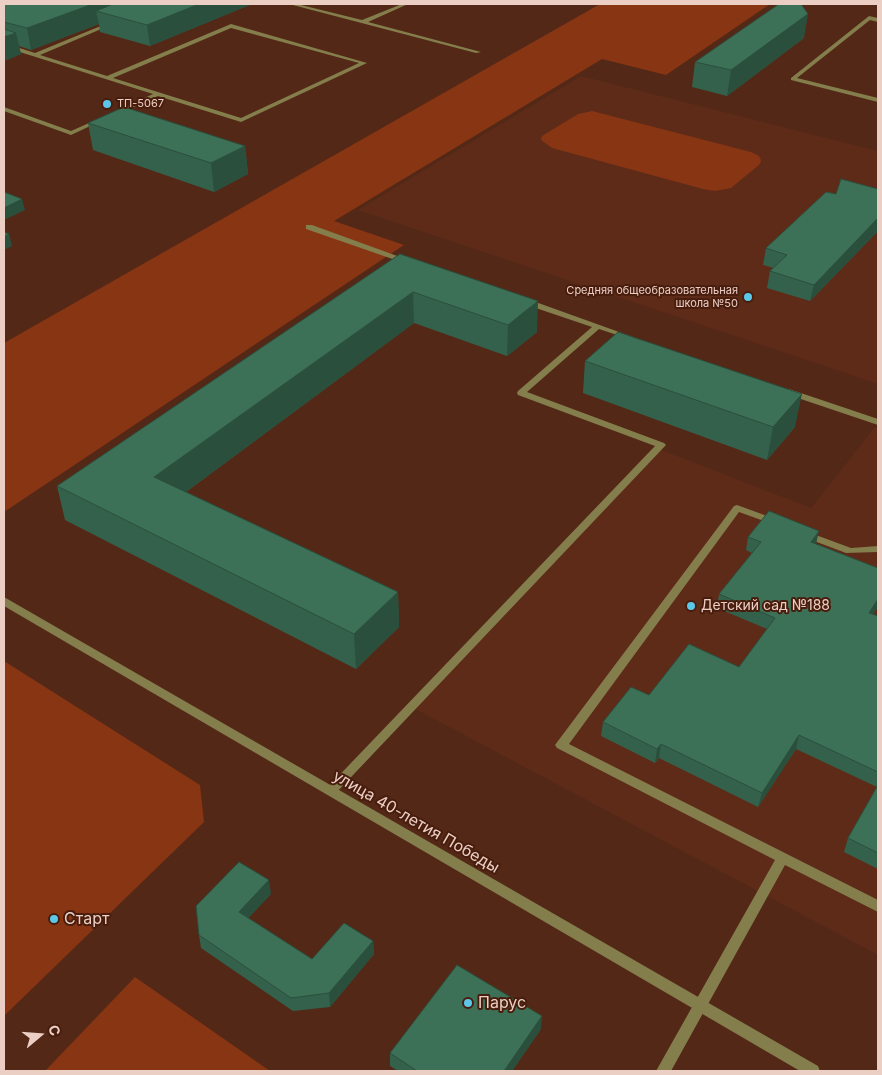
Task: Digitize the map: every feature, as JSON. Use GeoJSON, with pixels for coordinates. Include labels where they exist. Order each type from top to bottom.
{"type":"FeatureCollection","features":[{"type":"Feature","properties":{"kind":"street"},"geometry":{"type":"LineString","coordinates":[[292,4],[478,52]]}},
{"type":"Feature","properties":{"kind":"street"},"geometry":{"type":"LineString","coordinates":[[363,22],[406,4]]}},
{"type":"Feature","properties":{"kind":"street"},"geometry":{"type":"LineString","coordinates":[[878,20],[868,18],[793,79],[878,100]]}},
{"type":"Feature","properties":{"kind":"street"},"geometry":{"type":"LineString","coordinates":[[35,55],[114,22]]}},
{"type":"Feature","properties":{"kind":"street"},"geometry":{"type":"LineString","coordinates":[[4,45],[107,78],[241,120],[364,63],[231,26],[107,78]]}},
{"type":"Feature","properties":{"kind":"street"},"geometry":{"type":"LineString","coordinates":[[4,109],[71,132],[158,94]]}},
{"type":"Feature","properties":{"kind":"street"},"geometry":{"type":"LineString","coordinates":[[309,227],[412,262]]}},
{"type":"Feature","properties":{"kind":"street"},"geometry":{"type":"LineString","coordinates":[[514,298],[634,339]]}},
{"type":"Feature","properties":{"kind":"street"},"geometry":{"type":"LineString","coordinates":[[331,791],[661,445],[522,393],[598,326]]}},
{"type":"Feature","properties":{"kind":"street"},"geometry":{"type":"LineString","coordinates":[[784,390],[878,422]]}},
{"type":"Feature","properties":{"kind":"street"},"geometry":{"type":"LineString","coordinates":[[878,549],[850,551],[737,508],[561,744],[878,906]]}},
{"type":"Feature","properties":{"kind":"street","name":"улица 40-летия Победы"},"geometry":{"type":"LineString","coordinates":[[4,601],[701,1006],[804,1069]]}},
{"type":"Feature","properties":{"kind":"street"},"geometry":{"type":"LineString","coordinates":[[662,1071],[701,1006],[783,857]]}},
{"type":"Feature","properties":{"kind":"shaded area"},"geometry":{"type":"Polygon","coordinates":[[[600,4],[770,4],[666,75],[602,59],[334,221],[404,245],[4,512],[4,343],[600,4]]]}},
{"type":"Feature","properties":{"kind":"shaded area","name":"Средняя общеобразовательная школа №50"},"geometry":{"type":"Polygon","coordinates":[[[581,76],[878,151],[878,384],[358,210],[581,76]]]}},
{"type":"Feature","properties":{"kind":"shaded area"},"geometry":{"type":"Polygon","coordinates":[[[592,111],[751,152],[759,156],[760,164],[731,188],[715,191],[552,148],[541,140],[542,136],[578,114],[592,111]]]}},
{"type":"Feature","properties":{"kind":"shaded area","name":"Детский сад №188"},"geometry":{"type":"Polygon","coordinates":[[[875,427],[878,429],[878,955],[408,705],[659,449],[811,508],[875,427]]]}},
{"type":"Feature","properties":{"kind":"shaded area","name":"Старт"},"geometry":{"type":"Polygon","coordinates":[[[4,661],[200,785],[204,822],[4,1016],[4,661]]]}},
{"type":"Feature","properties":{"kind":"shaded area"},"geometry":{"type":"Polygon","coordinates":[[[135,977],[270,1071],[45,1071],[135,977]]]}},
{"type":"Feature","properties":{"kind":"building"},"geometry":{"type":"Polygon","coordinates":[[[4,4],[93,4],[27,28],[4,22],[4,4]]]}},
{"type":"Feature","properties":{"kind":"building"},"geometry":{"type":"Polygon","coordinates":[[[113,4],[199,4],[147,25],[96,11],[113,4]]]}},
{"type":"Feature","properties":{"kind":"building"},"geometry":{"type":"Polygon","coordinates":[[[779,4],[801,4],[808,14],[731,70],[695,62],[779,4]]]}},
{"type":"Feature","properties":{"kind":"building"},"geometry":{"type":"Polygon","coordinates":[[[4,29],[16,33],[4,37],[4,29]]]}},
{"type":"Feature","properties":{"kind":"building"},"geometry":{"type":"Polygon","coordinates":[[[124,107],[245,146],[211,163],[88,123],[124,107]]]}},
{"type":"Feature","properties":{"kind":"building"},"geometry":{"type":"Polygon","coordinates":[[[841,179],[878,189],[878,218],[814,285],[770,271],[787,255],[766,248],[826,192],[836,194],[841,179]]]}},
{"type":"Feature","properties":{"kind":"building"},"geometry":{"type":"Polygon","coordinates":[[[4,192],[22,199],[4,208],[4,192]]]}},
{"type":"Feature","properties":{"kind":"building"},"geometry":{"type":"Polygon","coordinates":[[[400,254],[538,301],[508,325],[413,292],[154,477],[398,592],[354,634],[57,486],[400,254]]]}},
{"type":"Feature","properties":{"kind":"building"},"geometry":{"type":"Polygon","coordinates":[[[618,332],[802,394],[773,427],[585,361],[618,332]]]}},
{"type":"Feature","properties":{"kind":"building"},"geometry":{"type":"Polygon","coordinates":[[[769,511],[819,531],[811,542],[878,568],[878,599],[869,613],[878,616],[878,772],[799,735],[762,793],[661,744],[657,749],[603,722],[631,687],[649,695],[689,644],[739,667],[775,618],[719,594],[761,542],[748,537],[769,511]]]}},
{"type":"Feature","properties":{"kind":"building"},"geometry":{"type":"Polygon","coordinates":[[[878,785],[878,853],[848,838],[878,785]]]}},
{"type":"Feature","properties":{"kind":"building"},"geometry":{"type":"Polygon","coordinates":[[[239,862],[269,880],[239,912],[312,959],[344,923],[373,941],[329,993],[291,998],[199,935],[196,906],[239,862]]]}},
{"type":"Feature","properties":{"kind":"building","name":"Парус"},"geometry":{"type":"Polygon","coordinates":[[[457,965],[542,1016],[504,1071],[417,1071],[390,1053],[457,965]]]}},
{"type":"Feature","properties":{"kind":"place","name":"ТП-5067"},"geometry":{"type":"Point","coordinates":[107,104]}},
{"type":"Feature","properties":{"kind":"place","name":"Средняя общеобразовательная школа №50"},"geometry":{"type":"Point","coordinates":[748,297]}},
{"type":"Feature","properties":{"kind":"place","name":"Детский сад №188"},"geometry":{"type":"Point","coordinates":[691,606]}},
{"type":"Feature","properties":{"kind":"place","name":"Старт"},"geometry":{"type":"Point","coordinates":[54,919]}},
{"type":"Feature","properties":{"kind":"place","name":"Парус"},"geometry":{"type":"Point","coordinates":[468,1003]}}]}
